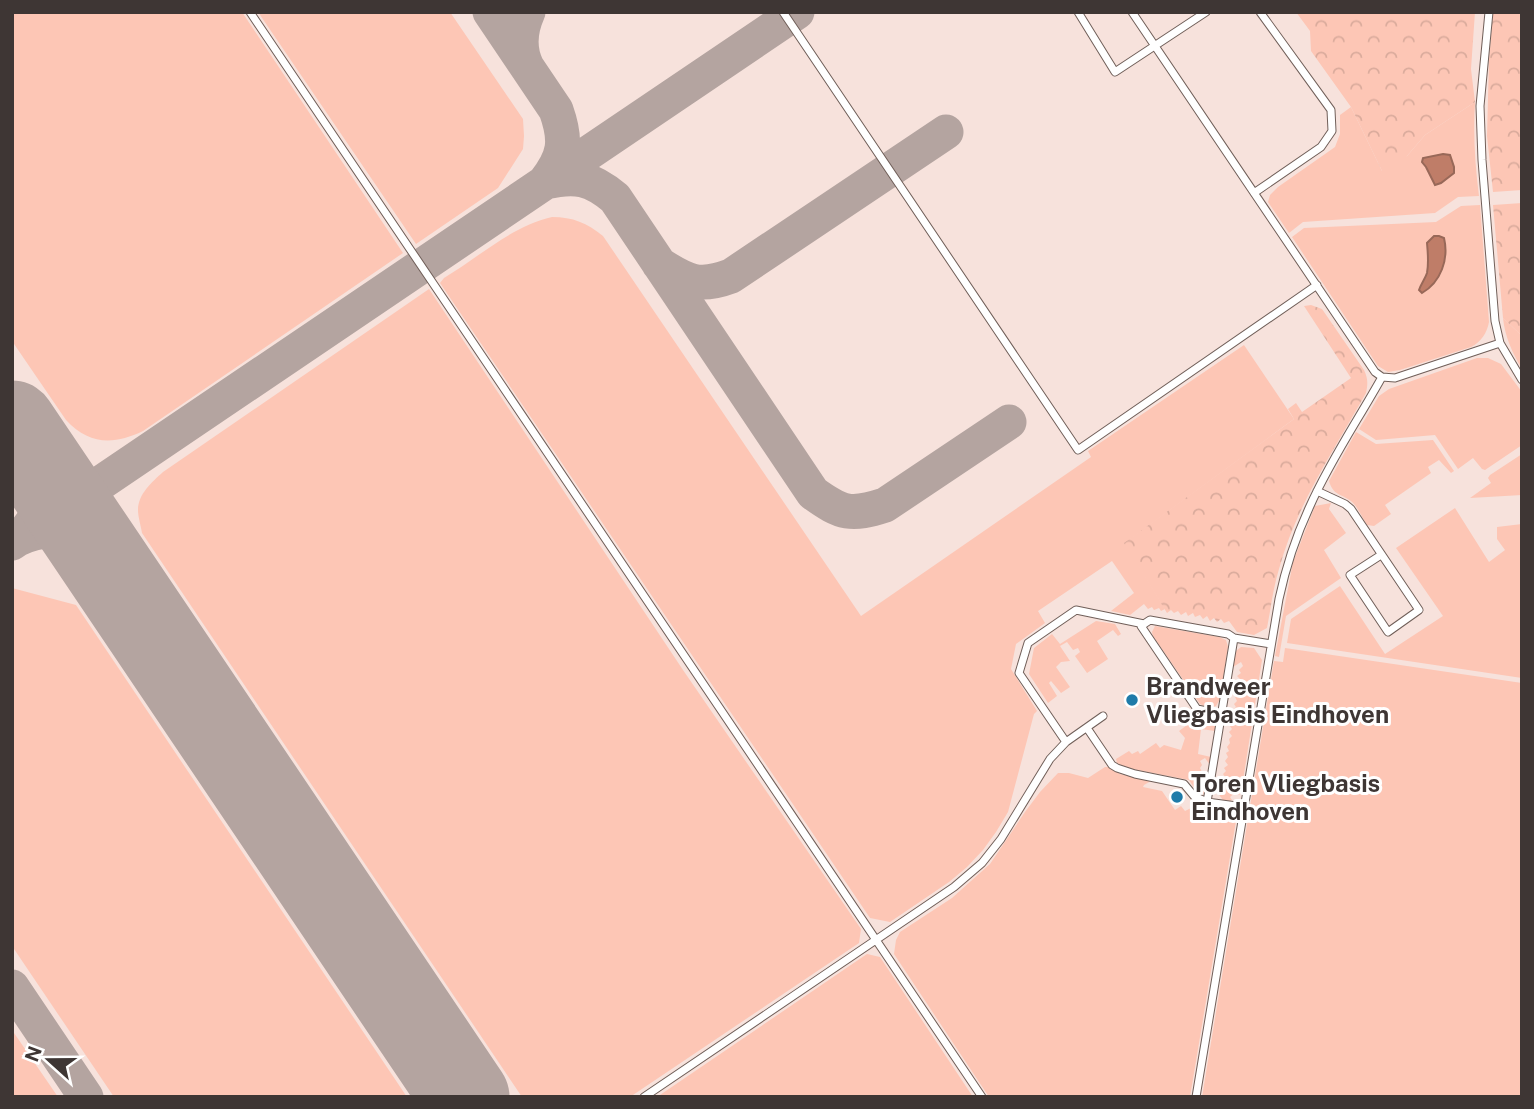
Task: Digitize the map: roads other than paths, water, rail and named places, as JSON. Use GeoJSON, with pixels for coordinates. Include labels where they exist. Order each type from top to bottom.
{"type":"FeatureCollection","features":[{"type":"Feature","properties":{"kind":"lane"},"geometry":{"type":"LineString","coordinates":[[250,12],[982,1097]]}},
{"type":"Feature","properties":{"kind":"lane"},"geometry":{"type":"LineString","coordinates":[[783,12],[1078,450],[1317,285]]}},
{"type":"Feature","properties":{"kind":"lane"},"geometry":{"type":"LineString","coordinates":[[1078,12],[1115,72],[1206,12]]}},
{"type":"Feature","properties":{"kind":"lane"},"geometry":{"type":"LineString","coordinates":[[1132,12],[1375,372],[1382,377],[1395,378],[1500,343]]}},
{"type":"Feature","properties":{"kind":"lane"},"geometry":{"type":"LineString","coordinates":[[1254,193],[1321,147],[1332,131],[1331,110],[1260,12]]}},
{"type":"Feature","properties":{"kind":"lane"},"geometry":{"type":"LineString","coordinates":[[1489,12],[1481,119],[1495,321],[1500,343],[1522,380]]}},
{"type":"Feature","properties":{"kind":"lane"},"geometry":{"type":"LineString","coordinates":[[1196,1097],[1285,571],[1294,542],[1317,491],[1382,377]]}},
{"type":"Feature","properties":{"kind":"lane"},"geometry":{"type":"LineString","coordinates":[[1317,491],[1351,509],[1419,610],[1388,632],[1350,575],[1381,555]]}},
{"type":"Feature","properties":{"kind":"lane"},"geometry":{"type":"LineString","coordinates":[[1066,741],[1019,673],[1028,643],[1076,610],[1144,624]]}},
{"type":"Feature","properties":{"kind":"lane"},"geometry":{"type":"LineString","coordinates":[[1222,714],[1197,709],[1141,626],[1150,620],[1271,644]]}},
{"type":"Feature","properties":{"kind":"lane"},"geometry":{"type":"LineString","coordinates":[[1208,802],[1234,638]]}},
{"type":"Feature","properties":{"kind":"lane"},"geometry":{"type":"LineString","coordinates":[[644,1097],[954,887],[982,863],[1001,839],[1050,759],[1066,741],[1103,716]]}},
{"type":"Feature","properties":{"kind":"lane"},"geometry":{"type":"LineString","coordinates":[[1087,728],[1112,765],[1117,768],[1185,784],[1194,796],[1208,802],[1244,807]]}},
{"type":"Feature","properties":{"kind":"place","name":"Brandweer Vliegbasis Eindhoven"},"geometry":{"type":"Point","coordinates":[1132,700]}},
{"type":"Feature","properties":{"kind":"place","name":"Toren Vliegbasis Eindhoven"},"geometry":{"type":"Point","coordinates":[1177,797]}}]}
